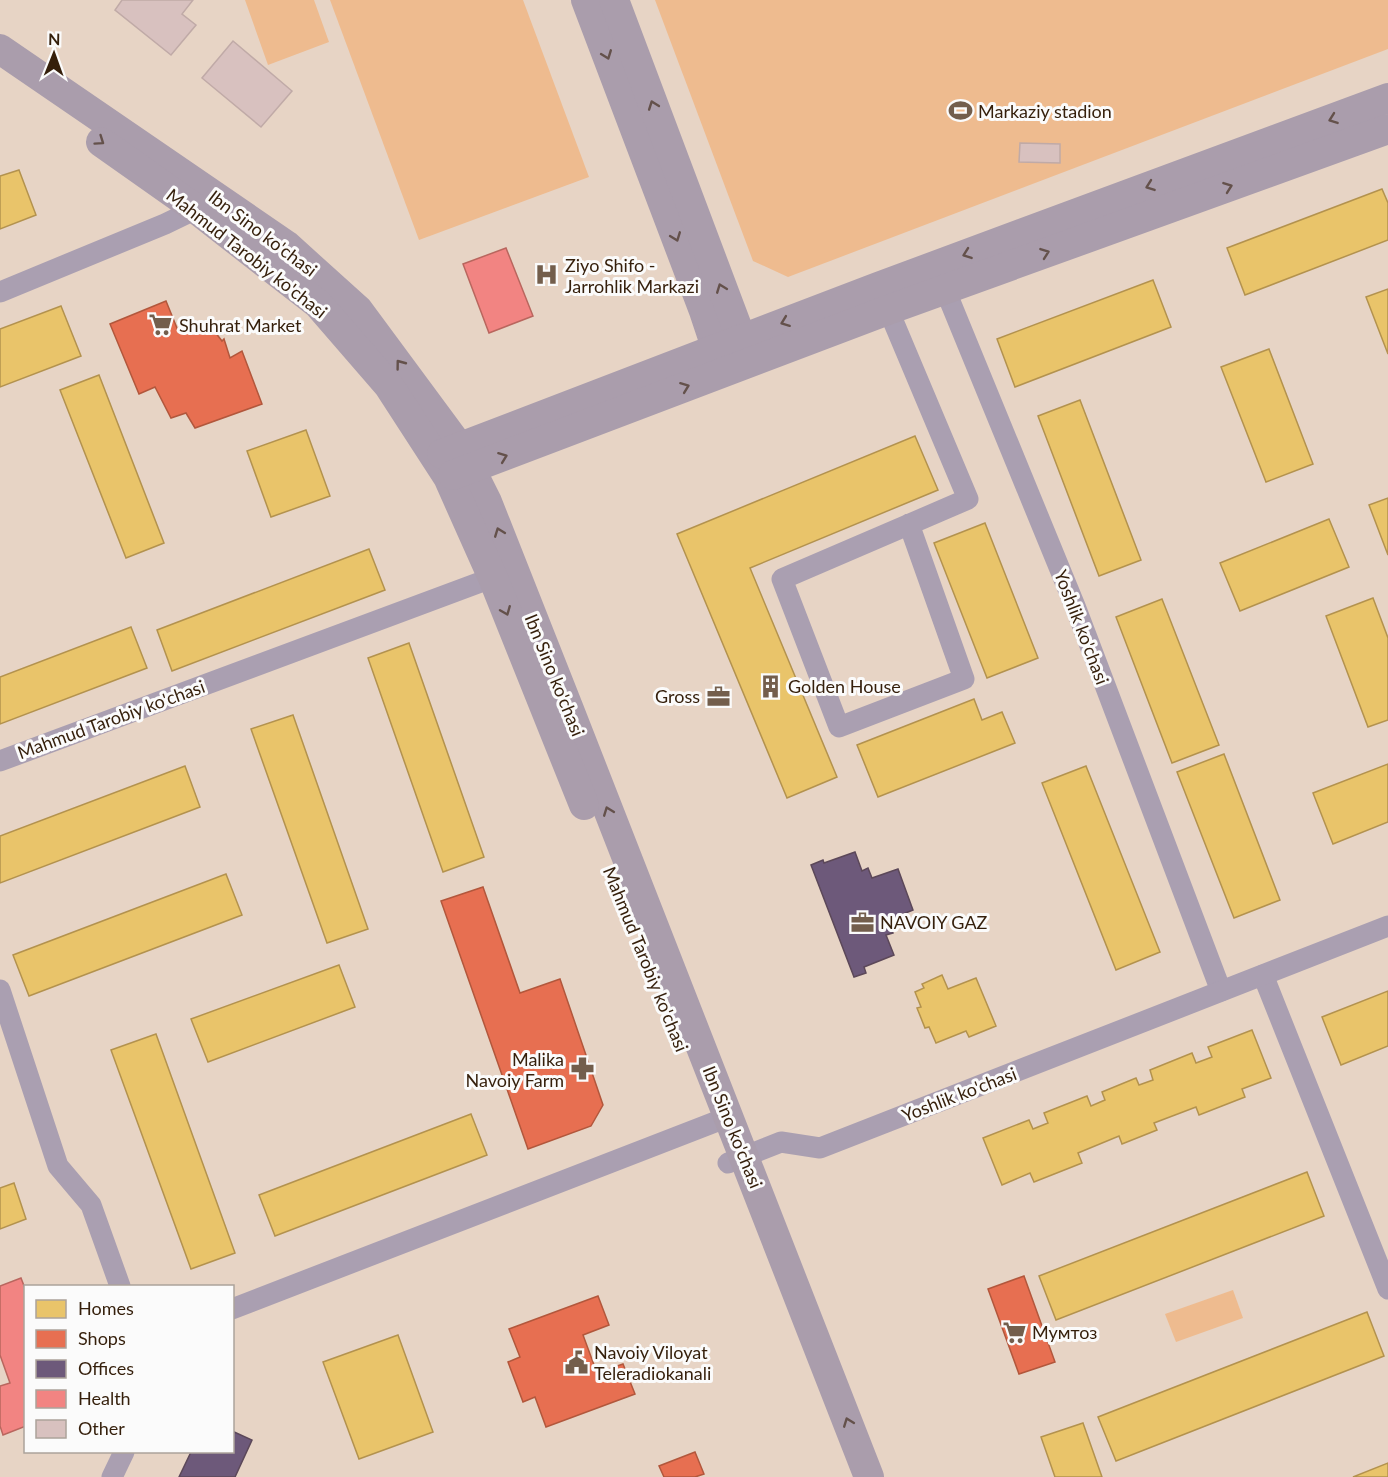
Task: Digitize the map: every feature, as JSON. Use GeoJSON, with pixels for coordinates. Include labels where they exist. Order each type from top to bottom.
{"type":"FeatureCollection","features":[{"type":"Feature","properties":{"kind":"main road"},"geometry":{"type":"LineString","coordinates":[[586,0],[733,355]]}},
{"type":"Feature","properties":{"kind":"main road"},"geometry":{"type":"LineString","coordinates":[[614,0],[733,355]]}},
{"type":"Feature","properties":{"kind":"main road","name":"Ibn Sino ko'chasi"},"geometry":{"type":"LineString","coordinates":[[0,49],[202,200]]}},
{"type":"Feature","properties":{"kind":"main road","name":"Mahmud Tarobiy ko'chasi"},"geometry":{"type":"LineString","coordinates":[[0,72],[202,200],[318,304],[454,462],[503,574],[737,1159],[847,1477]]}},
{"type":"Feature","properties":{"kind":"main road"},"geometry":{"type":"LineString","coordinates":[[940,278],[1388,98]]}},
{"type":"Feature","properties":{"kind":"main road"},"geometry":{"type":"LineString","coordinates":[[454,462],[883,298],[1388,129]]}},
{"type":"Feature","properties":{"kind":"main road","name":"Ibn Sino ko'chasi"},"geometry":{"type":"LineString","coordinates":[[737,1159],[869,1477]]}},
{"type":"Feature","properties":{"kind":"street"},"geometry":{"type":"LineString","coordinates":[[0,292],[202,200]]}},
{"type":"Feature","properties":{"kind":"street","name":"Yoshlik ko'chasi"},"geometry":{"type":"LineString","coordinates":[[940,278],[1075,606],[1221,991]]}},
{"type":"Feature","properties":{"kind":"street"},"geometry":{"type":"LineString","coordinates":[[883,298],[968,499],[909,524],[782,579],[839,728],[964,679],[909,524]]}},
{"type":"Feature","properties":{"kind":"street","name":"Mahmud Tarobiy ko'chasi"},"geometry":{"type":"LineString","coordinates":[[0,761],[503,574]]}},
{"type":"Feature","properties":{"kind":"street","name":"Yoshlik ko'chasi"},"geometry":{"type":"LineString","coordinates":[[737,1159],[781,1142],[820,1148],[1388,926]]}},
{"type":"Feature","properties":{"kind":"street"},"geometry":{"type":"LineString","coordinates":[[1263,975],[1388,1288]]}},
{"type":"Feature","properties":{"kind":"street"},"geometry":{"type":"LineString","coordinates":[[0,990],[58,1166],[91,1205],[119,1285]]}},
{"type":"Feature","properties":{"kind":"street"},"geometry":{"type":"LineString","coordinates":[[234,1308],[720,1120]]}},
{"type":"Feature","properties":{"kind":"street"},"geometry":{"type":"LineString","coordinates":[[112,1477],[123,1453]]}},
{"type":"Feature","properties":{"kind":"shaded area"},"geometry":{"type":"Polygon","coordinates":[[[245,0],[314,0],[329,42],[268,65],[245,0]]]}},
{"type":"Feature","properties":{"kind":"shaded area"},"geometry":{"type":"Polygon","coordinates":[[[330,0],[523,0],[589,177],[419,240],[330,0]]]}},
{"type":"Feature","properties":{"kind":"shaded area","name":"Markaziy stadion"},"geometry":{"type":"Polygon","coordinates":[[[655,0],[1388,0],[1388,49],[788,277],[753,261],[655,0]]]}},
{"type":"Feature","properties":{"kind":"shaded area"},"geometry":{"type":"Polygon","coordinates":[[[1233,1290],[1243,1318],[1176,1342],[1165,1314],[1233,1290]]]}},
{"type":"Feature","properties":{"kind":"building: Homes"},"geometry":{"type":"Polygon","coordinates":[[[19,170],[36,215],[0,229],[0,176],[19,170]]]}},
{"type":"Feature","properties":{"kind":"building: Homes"},"geometry":{"type":"Polygon","coordinates":[[[1382,189],[1388,203],[1388,240],[1245,295],[1227,248],[1382,189]]]}},
{"type":"Feature","properties":{"kind":"building: Homes"},"geometry":{"type":"Polygon","coordinates":[[[1153,280],[1171,327],[1015,387],[997,339],[1153,280]]]}},
{"type":"Feature","properties":{"kind":"building: Homes"},"geometry":{"type":"Polygon","coordinates":[[[1388,289],[1388,354],[1366,297],[1388,289]]]}},
{"type":"Feature","properties":{"kind":"building: Homes"},"geometry":{"type":"Polygon","coordinates":[[[61,306],[81,356],[0,387],[0,329],[61,306]]]}},
{"type":"Feature","properties":{"kind":"building: Homes"},"geometry":{"type":"Polygon","coordinates":[[[1269,349],[1313,464],[1266,482],[1221,367],[1269,349]]]}},
{"type":"Feature","properties":{"kind":"building: Homes"},"geometry":{"type":"Polygon","coordinates":[[[99,375],[164,543],[126,558],[60,390],[99,375]]]}},
{"type":"Feature","properties":{"kind":"building: Homes"},"geometry":{"type":"Polygon","coordinates":[[[1080,400],[1141,560],[1099,576],[1038,416],[1080,400]]]}},
{"type":"Feature","properties":{"kind":"building: Homes"},"geometry":{"type":"Polygon","coordinates":[[[306,430],[330,496],[271,517],[247,451],[306,430]]]}},
{"type":"Feature","properties":{"kind":"building: Homes","name":"Golden House"},"geometry":{"type":"Polygon","coordinates":[[[915,436],[938,490],[750,568],[837,777],[787,798],[677,534],[915,436]]]}},
{"type":"Feature","properties":{"kind":"building: Homes"},"geometry":{"type":"Polygon","coordinates":[[[1388,498],[1388,555],[1369,505],[1388,498]]]}},
{"type":"Feature","properties":{"kind":"building: Homes"},"geometry":{"type":"Polygon","coordinates":[[[1329,519],[1349,567],[1240,611],[1220,563],[1329,519]]]}},
{"type":"Feature","properties":{"kind":"building: Homes"},"geometry":{"type":"Polygon","coordinates":[[[985,523],[1038,658],[987,678],[934,543],[985,523]]]}},
{"type":"Feature","properties":{"kind":"building: Homes"},"geometry":{"type":"Polygon","coordinates":[[[369,549],[385,590],[172,671],[157,630],[369,549]]]}},
{"type":"Feature","properties":{"kind":"building: Homes"},"geometry":{"type":"Polygon","coordinates":[[[1373,598],[1388,638],[1388,720],[1368,727],[1326,616],[1373,598]]]}},
{"type":"Feature","properties":{"kind":"building: Homes"},"geometry":{"type":"Polygon","coordinates":[[[1162,599],[1219,745],[1172,763],[1116,617],[1162,599]]]}},
{"type":"Feature","properties":{"kind":"building: Homes"},"geometry":{"type":"Polygon","coordinates":[[[131,627],[147,668],[0,724],[0,677],[131,627]]]}},
{"type":"Feature","properties":{"kind":"building: Homes"},"geometry":{"type":"Polygon","coordinates":[[[409,643],[484,857],[443,872],[368,658],[409,643]]]}},
{"type":"Feature","properties":{"kind":"building: Homes"},"geometry":{"type":"Polygon","coordinates":[[[974,699],[982,720],[1002,712],[1015,743],[878,797],[857,745],[974,699]]]}},
{"type":"Feature","properties":{"kind":"building: Homes"},"geometry":{"type":"Polygon","coordinates":[[[293,715],[368,929],[327,943],[251,729],[293,715]]]}},
{"type":"Feature","properties":{"kind":"building: Homes"},"geometry":{"type":"Polygon","coordinates":[[[1224,754],[1280,900],[1234,918],[1177,772],[1224,754]]]}},
{"type":"Feature","properties":{"kind":"building: Homes"},"geometry":{"type":"Polygon","coordinates":[[[1388,764],[1388,822],[1333,844],[1313,793],[1388,764]]]}},
{"type":"Feature","properties":{"kind":"building: Homes"},"geometry":{"type":"Polygon","coordinates":[[[185,766],[200,807],[0,883],[0,836],[185,766]]]}},
{"type":"Feature","properties":{"kind":"building: Homes"},"geometry":{"type":"Polygon","coordinates":[[[1086,766],[1160,952],[1116,970],[1042,783],[1086,766]]]}},
{"type":"Feature","properties":{"kind":"building: Homes"},"geometry":{"type":"Polygon","coordinates":[[[226,874],[242,915],[29,996],[13,955],[226,874]]]}},
{"type":"Feature","properties":{"kind":"building: Homes"},"geometry":{"type":"Polygon","coordinates":[[[339,965],[355,1007],[208,1062],[191,1019],[339,965]]]}},
{"type":"Feature","properties":{"kind":"building: Homes"},"geometry":{"type":"Polygon","coordinates":[[[942,975],[948,989],[976,978],[996,1026],[969,1037],[966,1031],[936,1043],[929,1027],[925,1028],[917,1008],[921,1007],[915,992],[924,988],[922,984],[942,975]]]}},
{"type":"Feature","properties":{"kind":"building: Homes"},"geometry":{"type":"Polygon","coordinates":[[[1388,991],[1388,1046],[1341,1065],[1322,1017],[1388,991]]]}},
{"type":"Feature","properties":{"kind":"building: Homes"},"geometry":{"type":"Polygon","coordinates":[[[1252,1030],[1271,1078],[1242,1089],[1245,1097],[1199,1115],[1196,1107],[1154,1123],[1157,1130],[1122,1144],[1119,1136],[1078,1153],[1082,1163],[1034,1182],[1030,1173],[1002,1185],[983,1138],[1029,1120],[1033,1129],[1048,1123],[1044,1113],[1087,1096],[1091,1106],[1105,1100],[1102,1092],[1136,1078],[1139,1085],[1153,1080],[1150,1070],[1192,1053],[1196,1063],[1212,1057],[1208,1047],[1252,1030]]]}},
{"type":"Feature","properties":{"kind":"building: Homes"},"geometry":{"type":"Polygon","coordinates":[[[156,1034],[235,1253],[191,1269],[111,1050],[156,1034]]]}},
{"type":"Feature","properties":{"kind":"building: Homes"},"geometry":{"type":"Polygon","coordinates":[[[471,1114],[487,1155],[275,1236],[259,1195],[471,1114]]]}},
{"type":"Feature","properties":{"kind":"building: Homes"},"geometry":{"type":"Polygon","coordinates":[[[1307,1172],[1324,1216],[1056,1320],[1039,1276],[1307,1172]]]}},
{"type":"Feature","properties":{"kind":"building: Homes"},"geometry":{"type":"Polygon","coordinates":[[[14,1183],[26,1219],[0,1229],[0,1188],[14,1183]]]}},
{"type":"Feature","properties":{"kind":"building: Homes"},"geometry":{"type":"Polygon","coordinates":[[[1367,1312],[1384,1356],[1116,1461],[1098,1417],[1367,1312]]]}},
{"type":"Feature","properties":{"kind":"building: Homes"},"geometry":{"type":"Polygon","coordinates":[[[398,1335],[433,1432],[359,1459],[323,1362],[398,1335]]]}},
{"type":"Feature","properties":{"kind":"building: Homes"},"geometry":{"type":"Polygon","coordinates":[[[1083,1423],[1102,1477],[1055,1477],[1041,1437],[1083,1423]]]}},
{"type":"Feature","properties":{"kind":"building: Homes"},"geometry":{"type":"Polygon","coordinates":[[[1388,1463],[1388,1477],[1353,1477],[1388,1463]]]}},
{"type":"Feature","properties":{"kind":"building: Shops"},"geometry":{"type":"Polygon","coordinates":[[[166,301],[179,333],[196,327],[198,331],[205,329],[215,332],[222,341],[224,339],[230,358],[242,351],[262,404],[195,428],[186,413],[171,418],[155,387],[139,394],[110,324],[166,301]]]}},
{"type":"Feature","properties":{"kind":"building: Shops"},"geometry":{"type":"Polygon","coordinates":[[[483,887],[520,993],[560,979],[603,1105],[591,1126],[528,1149],[441,901],[483,887]]]}},
{"type":"Feature","properties":{"kind":"building: Shops"},"geometry":{"type":"Polygon","coordinates":[[[1024,1276],[1055,1362],[1019,1374],[988,1289],[1024,1276]]]}},
{"type":"Feature","properties":{"kind":"building: Shops"},"geometry":{"type":"Polygon","coordinates":[[[598,1296],[609,1325],[583,1335],[597,1373],[623,1364],[635,1394],[546,1427],[535,1397],[523,1402],[508,1362],[520,1357],[509,1329],[598,1296]]]}},
{"type":"Feature","properties":{"kind":"building: Shops"},"geometry":{"type":"Polygon","coordinates":[[[695,1452],[704,1474],[695,1477],[664,1477],[659,1466],[695,1452]]]}},
{"type":"Feature","properties":{"kind":"building: Offices"},"geometry":{"type":"Polygon","coordinates":[[[855,852],[862,871],[868,868],[872,878],[898,869],[913,910],[888,920],[893,933],[886,935],[894,955],[864,967],[866,973],[854,977],[811,865],[855,852]]]}},
{"type":"Feature","properties":{"kind":"building: Offices"},"geometry":{"type":"Polygon","coordinates":[[[234,1432],[252,1440],[235,1477],[179,1477],[191,1453],[234,1453],[234,1432]]]}},
{"type":"Feature","properties":{"kind":"building: Health"},"geometry":{"type":"Polygon","coordinates":[[[506,248],[533,316],[489,333],[463,264],[506,248]]]}},
{"type":"Feature","properties":{"kind":"building: Health"},"geometry":{"type":"Polygon","coordinates":[[[21,1278],[24,1286],[24,1427],[3,1435],[0,1426],[0,1386],[10,1383],[0,1355],[0,1286],[21,1278]]]}},
{"type":"Feature","properties":{"kind":"building: Other"},"geometry":{"type":"Polygon","coordinates":[[[122,0],[193,0],[182,14],[196,25],[171,55],[115,10],[122,0]]]}},
{"type":"Feature","properties":{"kind":"building: Other"},"geometry":{"type":"Polygon","coordinates":[[[233,41],[292,91],[261,127],[202,78],[233,41]]]}},
{"type":"Feature","properties":{"kind":"building: Other"},"geometry":{"type":"Polygon","coordinates":[[[1020,143],[1060,144],[1060,163],[1019,162],[1020,143]]]}},
{"type":"Feature","properties":{"kind":"place","name":"Markaziy stadion"},"geometry":{"type":"Point","coordinates":[960,111]}},
{"type":"Feature","properties":{"kind":"place","name":"Ziyo Shifo - Jarrohlik Markazi"},"geometry":{"type":"Point","coordinates":[547,275]}},
{"type":"Feature","properties":{"kind":"place","name":"Shuhrat Market"},"geometry":{"type":"Point","coordinates":[161,325]}},
{"type":"Feature","properties":{"kind":"place","name":"Golden House"},"geometry":{"type":"Point","coordinates":[770,686]}},
{"type":"Feature","properties":{"kind":"place","name":"Gross"},"geometry":{"type":"Point","coordinates":[718,696]}},
{"type":"Feature","properties":{"kind":"place","name":"NAVOIY GAZ"},"geometry":{"type":"Point","coordinates":[862,922]}},
{"type":"Feature","properties":{"kind":"place","name":"Malika Navoiy Farm"},"geometry":{"type":"Point","coordinates":[582,1069]}},
{"type":"Feature","properties":{"kind":"place","name":"Мумтоз"},"geometry":{"type":"Point","coordinates":[1014,1332]}},
{"type":"Feature","properties":{"kind":"place","name":"Navoiy Viloyat Teleradiokanali"},"geometry":{"type":"Point","coordinates":[576,1362]}}]}
